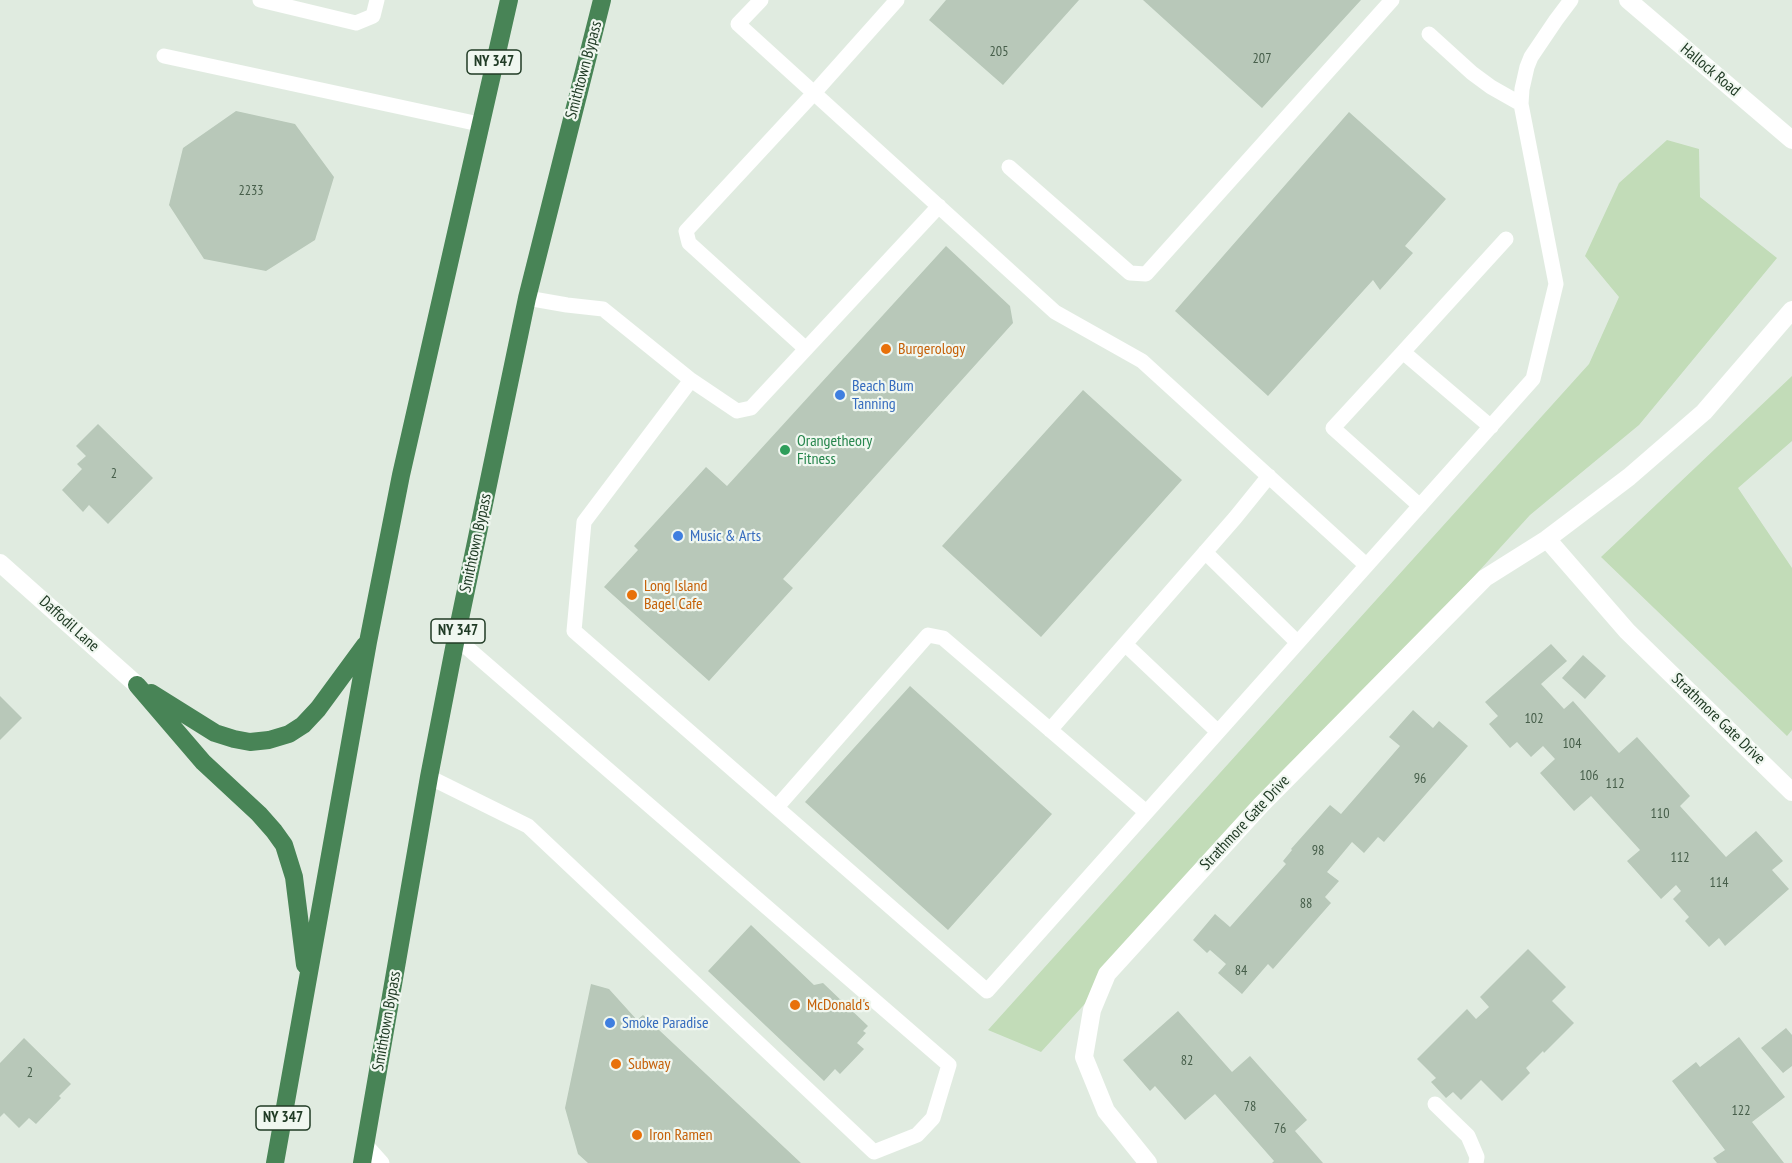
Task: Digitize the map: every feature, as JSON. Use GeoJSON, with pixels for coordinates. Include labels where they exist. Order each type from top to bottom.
{"type":"FeatureCollection","features":[{"type":"Feature","properties":{"kind":"highway","name":"NY 347"},"geometry":{"type":"LineString","coordinates":[[275,1163],[368,642],[401,475],[508,0]]}},
{"type":"Feature","properties":{"kind":"highway","name":"Smithtown Bypass"},"geometry":{"type":"LineString","coordinates":[[362,1163],[429,777],[456,638],[527,298],[602,0]]}},
{"type":"Feature","properties":{"kind":"highway"},"geometry":{"type":"LineString","coordinates":[[137,685],[215,733],[250,742],[269,740],[289,734],[303,724],[318,709],[368,642]]}},
{"type":"Feature","properties":{"kind":"highway"},"geometry":{"type":"LineString","coordinates":[[137,685],[203,762],[259,814],[284,845],[294,877],[308,982]]}},
{"type":"Feature","properties":{"kind":"street","name":"Hallock Road"},"geometry":{"type":"LineString","coordinates":[[1628,0],[1792,140]]}},
{"type":"Feature","properties":{"kind":"street","name":"Strathmore Gate Drive"},"geometry":{"type":"LineString","coordinates":[[1148,1163],[1106,1111],[1084,1057],[1092,1010],[1107,974],[1261,805],[1485,578],[1547,539],[1629,477],[1704,411],[1792,310]]}},
{"type":"Feature","properties":{"kind":"street","name":"Strathmore Gate Drive"},"geometry":{"type":"LineString","coordinates":[[1547,539],[1627,631],[1792,792]]}},
{"type":"Feature","properties":{"kind":"street","name":"Daffodil Lane"},"geometry":{"type":"LineString","coordinates":[[0,563],[137,685]]}},
{"type":"Feature","properties":{"kind":"lane"},"geometry":{"type":"LineString","coordinates":[[260,0],[356,23],[373,16],[377,0]]}},
{"type":"Feature","properties":{"kind":"lane"},"geometry":{"type":"LineString","coordinates":[[760,0],[738,24],[1055,312],[1142,361],[1366,565]]}},
{"type":"Feature","properties":{"kind":"lane"},"geometry":{"type":"LineString","coordinates":[[806,349],[689,243],[686,231],[897,0]]}},
{"type":"Feature","properties":{"kind":"lane"},"geometry":{"type":"LineString","coordinates":[[1009,167],[1130,273],[1146,274],[1392,0]]}},
{"type":"Feature","properties":{"kind":"lane"},"geometry":{"type":"LineString","coordinates":[[691,380],[584,522],[574,631],[987,991],[1533,379],[1556,284],[1521,104],[1524,76],[1531,57],[1571,0]]}},
{"type":"Feature","properties":{"kind":"lane"},"geometry":{"type":"LineString","coordinates":[[1430,34],[1472,73],[1521,104]]}},
{"type":"Feature","properties":{"kind":"lane"},"geometry":{"type":"LineString","coordinates":[[164,56],[479,124]]}},
{"type":"Feature","properties":{"kind":"lane"},"geometry":{"type":"LineString","coordinates":[[527,298],[603,309],[691,380],[737,411],[752,408],[939,207]]}},
{"type":"Feature","properties":{"kind":"lane"},"geometry":{"type":"LineString","coordinates":[[1420,506],[1333,428],[1506,239]]}},
{"type":"Feature","properties":{"kind":"lane"},"geometry":{"type":"LineString","coordinates":[[1404,352],[1491,427]]}},
{"type":"Feature","properties":{"kind":"lane"},"geometry":{"type":"LineString","coordinates":[[1050,730],[1269,476]]}},
{"type":"Feature","properties":{"kind":"lane"},"geometry":{"type":"LineString","coordinates":[[1205,552],[1297,642]]}},
{"type":"Feature","properties":{"kind":"lane"},"geometry":{"type":"LineString","coordinates":[[777,807],[928,635],[943,638],[1146,812]]}},
{"type":"Feature","properties":{"kind":"lane"},"geometry":{"type":"LineString","coordinates":[[429,777],[528,826],[874,1152],[917,1135],[933,1118],[949,1065],[456,638]]}},
{"type":"Feature","properties":{"kind":"lane"},"geometry":{"type":"LineString","coordinates":[[1125,644],[1218,732]]}},
{"type":"Feature","properties":{"kind":"lane"},"geometry":{"type":"LineString","coordinates":[[1436,1104],[1468,1136],[1477,1156],[1476,1163]]}},
{"type":"Feature","properties":{"kind":"lane"},"geometry":{"type":"LineString","coordinates":[[365,1144],[382,1163]]}},
{"type":"Feature","properties":{"kind":"green space"},"geometry":{"type":"Polygon","coordinates":[[[1667,140],[1699,149],[1700,197],[1777,258],[1639,425],[1530,515],[1041,1052],[988,1030],[1589,364],[1619,297],[1585,256],[1619,183],[1667,140]]]}},
{"type":"Feature","properties":{"kind":"green space"},"geometry":{"type":"Polygon","coordinates":[[[1792,376],[1792,441],[1738,488],[1792,568],[1792,730],[1787,736],[1601,557],[1792,376]]]}},
{"type":"Feature","properties":{"kind":"building"},"geometry":{"type":"Polygon","coordinates":[[[946,0],[1079,0],[1003,85],[929,20],[946,0]]]}},
{"type":"Feature","properties":{"kind":"building"},"geometry":{"type":"Polygon","coordinates":[[[1143,0],[1361,0],[1262,108],[1143,0]]]}},
{"type":"Feature","properties":{"kind":"building"},"geometry":{"type":"Polygon","coordinates":[[[236,111],[295,124],[334,177],[315,240],[266,271],[204,259],[169,205],[183,148],[236,111]]]}},
{"type":"Feature","properties":{"kind":"building"},"geometry":{"type":"Polygon","coordinates":[[[1349,112],[1446,199],[1405,246],[1413,253],[1380,290],[1373,280],[1268,396],[1175,311],[1349,112]]]}},
{"type":"Feature","properties":{"kind":"building"},"geometry":{"type":"Polygon","coordinates":[[[946,246],[1010,306],[1013,323],[783,579],[793,588],[709,681],[604,587],[638,550],[634,546],[706,467],[727,486],[946,246]]]}},
{"type":"Feature","properties":{"kind":"building"},"geometry":{"type":"Polygon","coordinates":[[[1083,390],[1182,480],[1041,637],[942,546],[1083,390]]]}},
{"type":"Feature","properties":{"kind":"building"},"geometry":{"type":"Polygon","coordinates":[[[98,424],[153,478],[108,524],[89,505],[83,512],[62,490],[82,469],[77,464],[86,456],[76,446],[98,424]]]}},
{"type":"Feature","properties":{"kind":"building"},"geometry":{"type":"Polygon","coordinates":[[[1551,644],[1567,661],[1541,684],[1564,709],[1573,701],[1619,753],[1637,737],[1690,796],[1680,806],[1726,857],[1756,831],[1783,861],[1772,870],[1789,889],[1725,946],[1719,938],[1709,947],[1685,921],[1689,917],[1673,899],[1681,891],[1676,885],[1661,899],[1627,861],[1640,850],[1591,796],[1574,811],[1540,773],[1555,759],[1543,746],[1531,757],[1517,742],[1510,748],[1489,724],[1498,716],[1485,702],[1551,644]]]}},
{"type":"Feature","properties":{"kind":"building"},"geometry":{"type":"Polygon","coordinates":[[[1583,655],[1606,676],[1585,699],[1562,678],[1583,655]]]}},
{"type":"Feature","properties":{"kind":"building"},"geometry":{"type":"Polygon","coordinates":[[[910,686],[1052,814],[948,930],[805,802],[910,686]]]}},
{"type":"Feature","properties":{"kind":"building"},"geometry":{"type":"Polygon","coordinates":[[[0,696],[22,718],[0,740],[0,696]]]}},
{"type":"Feature","properties":{"kind":"building"},"geometry":{"type":"Polygon","coordinates":[[[1413,710],[1433,728],[1439,721],[1468,746],[1384,842],[1378,837],[1364,853],[1352,842],[1327,872],[1339,881],[1325,897],[1331,903],[1273,969],[1268,964],[1242,994],[1218,973],[1226,964],[1210,950],[1207,953],[1193,940],[1215,914],[1230,927],[1286,864],[1283,861],[1291,849],[1330,805],[1341,814],[1400,746],[1389,737],[1413,710]]]}},
{"type":"Feature","properties":{"kind":"building","name":"McDonald's"},"geometry":{"type":"Polygon","coordinates":[[[751,925],[814,985],[823,983],[868,1026],[863,1031],[866,1033],[857,1043],[864,1049],[840,1074],[835,1069],[824,1081],[708,971],[751,925]]]}},
{"type":"Feature","properties":{"kind":"building"},"geometry":{"type":"Polygon","coordinates":[[[1528,949],[1566,987],[1552,1001],[1574,1023],[1526,1068],[1530,1073],[1502,1101],[1481,1080],[1461,1100],[1453,1092],[1446,1098],[1431,1082],[1436,1078],[1417,1059],[1467,1009],[1476,1019],[1489,1007],[1480,997],[1528,949]]]}},
{"type":"Feature","properties":{"kind":"building"},"geometry":{"type":"Polygon","coordinates":[[[591,984],[609,989],[637,1020],[643,1015],[801,1163],[588,1163],[578,1154],[565,1108],[591,984]]]}},
{"type":"Feature","properties":{"kind":"building"},"geometry":{"type":"Polygon","coordinates":[[[1178,1011],[1232,1072],[1250,1056],[1307,1120],[1295,1131],[1323,1163],[1272,1163],[1274,1161],[1215,1094],[1185,1120],[1155,1086],[1150,1091],[1123,1060],[1178,1011]]]}},
{"type":"Feature","properties":{"kind":"building"},"geometry":{"type":"Polygon","coordinates":[[[1786,1028],[1792,1035],[1792,1066],[1783,1073],[1761,1048],[1786,1028]]]}},
{"type":"Feature","properties":{"kind":"building"},"geometry":{"type":"Polygon","coordinates":[[[1739,1037],[1785,1097],[1752,1122],[1784,1163],[1717,1163],[1713,1158],[1725,1150],[1672,1081],[1696,1062],[1700,1067],[1739,1037]]]}},
{"type":"Feature","properties":{"kind":"building"},"geometry":{"type":"Polygon","coordinates":[[[24,1038],[71,1084],[36,1124],[29,1118],[19,1128],[4,1113],[0,1117],[0,1063],[24,1038]]]}},
{"type":"Feature","properties":{"kind":"place","name":"Burgerology"},"geometry":{"type":"Point","coordinates":[886,349]}},
{"type":"Feature","properties":{"kind":"place","name":"Beach Bum Tanning"},"geometry":{"type":"Point","coordinates":[840,395]}},
{"type":"Feature","properties":{"kind":"place","name":"Orangetheory Fitness"},"geometry":{"type":"Point","coordinates":[785,450]}},
{"type":"Feature","properties":{"kind":"place","name":"Music & Arts"},"geometry":{"type":"Point","coordinates":[678,536]}},
{"type":"Feature","properties":{"kind":"place","name":"Long Island Bagel Cafe"},"geometry":{"type":"Point","coordinates":[632,595]}},
{"type":"Feature","properties":{"kind":"place","name":"McDonald's"},"geometry":{"type":"Point","coordinates":[795,1005]}},
{"type":"Feature","properties":{"kind":"place","name":"Smoke Paradise"},"geometry":{"type":"Point","coordinates":[610,1023]}},
{"type":"Feature","properties":{"kind":"place","name":"Subway"},"geometry":{"type":"Point","coordinates":[616,1064]}},
{"type":"Feature","properties":{"kind":"place","name":"Iron Ramen"},"geometry":{"type":"Point","coordinates":[637,1135]}}]}
